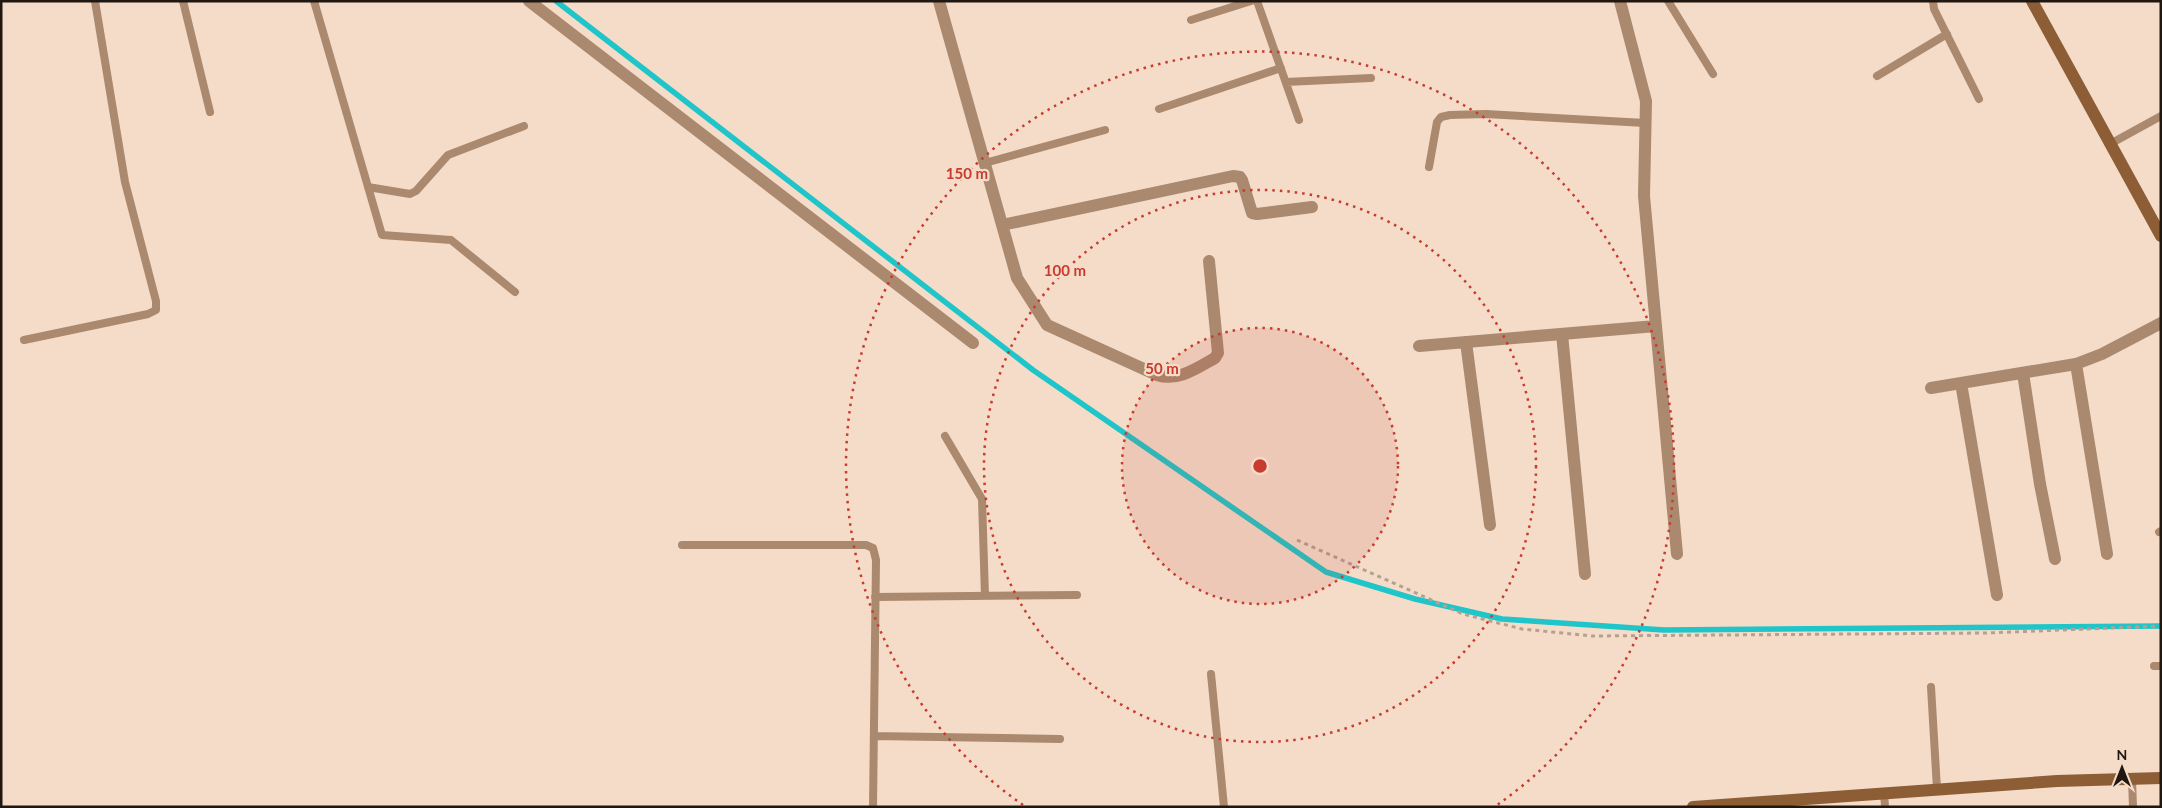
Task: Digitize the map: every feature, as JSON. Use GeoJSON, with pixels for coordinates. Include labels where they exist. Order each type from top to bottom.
{"type":"FeatureCollection","features":[{"type":"Feature","properties":{"kind":"street"},"geometry":{"type":"LineString","coordinates":[[529,1],[973,343]]}},
{"type":"Feature","properties":{"kind":"street"},"geometry":{"type":"LineString","coordinates":[[939,1],[1017,278],[1047,325],[1167,378],[1175,378],[1215,358],[1218,353],[1209,261]]}},
{"type":"Feature","properties":{"kind":"street"},"geometry":{"type":"LineString","coordinates":[[1620,1],[1646,101],[1644,196],[1676,554]]}},
{"type":"Feature","properties":{"kind":"street"},"geometry":{"type":"LineString","coordinates":[[2032,1],[2161,236]]}},
{"type":"Feature","properties":{"kind":"street"},"geometry":{"type":"LineString","coordinates":[[1002,226],[1233,176],[1240,177],[1242,180],[1252,213],[1312,207]]}},
{"type":"Feature","properties":{"kind":"street"},"geometry":{"type":"LineString","coordinates":[[1931,388],[2076,364],[2102,354],[2161,323]]}},
{"type":"Feature","properties":{"kind":"street"},"geometry":{"type":"LineString","coordinates":[[1419,346],[1656,326]]}},
{"type":"Feature","properties":{"kind":"street"},"geometry":{"type":"LineString","coordinates":[[1562,334],[1586,574]]}},
{"type":"Feature","properties":{"kind":"street"},"geometry":{"type":"LineString","coordinates":[[1466,342],[1490,525]]}},
{"type":"Feature","properties":{"kind":"street"},"geometry":{"type":"LineString","coordinates":[[2076,364],[2107,554]]}},
{"type":"Feature","properties":{"kind":"street"},"geometry":{"type":"LineString","coordinates":[[2023,372],[2040,484],[2055,559]]}},
{"type":"Feature","properties":{"kind":"street"},"geometry":{"type":"LineString","coordinates":[[1962,383],[1996,595]]}},
{"type":"Feature","properties":{"kind":"street"},"geometry":{"type":"LineString","coordinates":[[1693,807],[1818,802],[1884,792],[2057,781],[2161,778]]}},
{"type":"Feature","properties":{"kind":"lane"},"geometry":{"type":"LineString","coordinates":[[24,340],[148,314],[156,310],[156,301],[125,182],[95,1]]}},
{"type":"Feature","properties":{"kind":"lane"},"geometry":{"type":"LineString","coordinates":[[183,1],[210,112]]}},
{"type":"Feature","properties":{"kind":"lane"},"geometry":{"type":"LineString","coordinates":[[314,1],[382,235],[451,240],[515,292]]}},
{"type":"Feature","properties":{"kind":"lane"},"geometry":{"type":"LineString","coordinates":[[1191,20],[1250,1]]}},
{"type":"Feature","properties":{"kind":"lane"},"geometry":{"type":"LineString","coordinates":[[1257,1],[1299,120]]}},
{"type":"Feature","properties":{"kind":"lane"},"geometry":{"type":"LineString","coordinates":[[1668,1],[1713,74]]}},
{"type":"Feature","properties":{"kind":"lane"},"geometry":{"type":"LineString","coordinates":[[1933,1],[1934,9],[1979,99]]}},
{"type":"Feature","properties":{"kind":"lane"},"geometry":{"type":"LineString","coordinates":[[1877,76],[1947,34]]}},
{"type":"Feature","properties":{"kind":"lane"},"geometry":{"type":"LineString","coordinates":[[1159,109],[1281,68]]}},
{"type":"Feature","properties":{"kind":"lane"},"geometry":{"type":"LineString","coordinates":[[1286,82],[1371,78]]}},
{"type":"Feature","properties":{"kind":"lane"},"geometry":{"type":"LineString","coordinates":[[1430,167],[1437,122],[1441,117],[1450,115],[1486,114],[1646,123]]}},
{"type":"Feature","properties":{"kind":"lane"},"geometry":{"type":"LineString","coordinates":[[2110,144],[2161,116]]}},
{"type":"Feature","properties":{"kind":"lane"},"geometry":{"type":"LineString","coordinates":[[368,187],[410,194],[416,191],[448,155],[524,126]]}},
{"type":"Feature","properties":{"kind":"lane"},"geometry":{"type":"LineString","coordinates":[[985,163],[1105,130]]}},
{"type":"Feature","properties":{"kind":"lane"},"geometry":{"type":"LineString","coordinates":[[945,436],[982,499],[985,596]]}},
{"type":"Feature","properties":{"kind":"lane"},"geometry":{"type":"LineString","coordinates":[[682,545],[866,545],[873,548],[876,560],[873,807]]}},
{"type":"Feature","properties":{"kind":"lane"},"geometry":{"type":"LineString","coordinates":[[875,597],[1077,595]]}},
{"type":"Feature","properties":{"kind":"lane"},"geometry":{"type":"LineString","coordinates":[[1211,674],[1224,807]]}},
{"type":"Feature","properties":{"kind":"lane"},"geometry":{"type":"LineString","coordinates":[[1931,687],[1937,789]]}},
{"type":"Feature","properties":{"kind":"lane"},"geometry":{"type":"LineString","coordinates":[[874,736],[1060,739]]}},
{"type":"Feature","properties":{"kind":"lane"},"geometry":{"type":"LineString","coordinates":[[2132,779],[2133,807]]}},
{"type":"Feature","properties":{"kind":"lane"},"geometry":{"type":"LineString","coordinates":[[1884,792],[1885,807]]}},
{"type":"Feature","properties":{"kind":"path"},"geometry":{"type":"LineString","coordinates":[[1297,540],[1463,614],[1522,629],[1602,636],[1987,633],[2161,626]]}},
{"type":"Feature","properties":{"kind":"waterway"},"geometry":{"type":"LineString","coordinates":[[556,1],[1033,370],[1326,572],[1415,599],[1502,619],[1664,630],[2161,626]]}}]}
